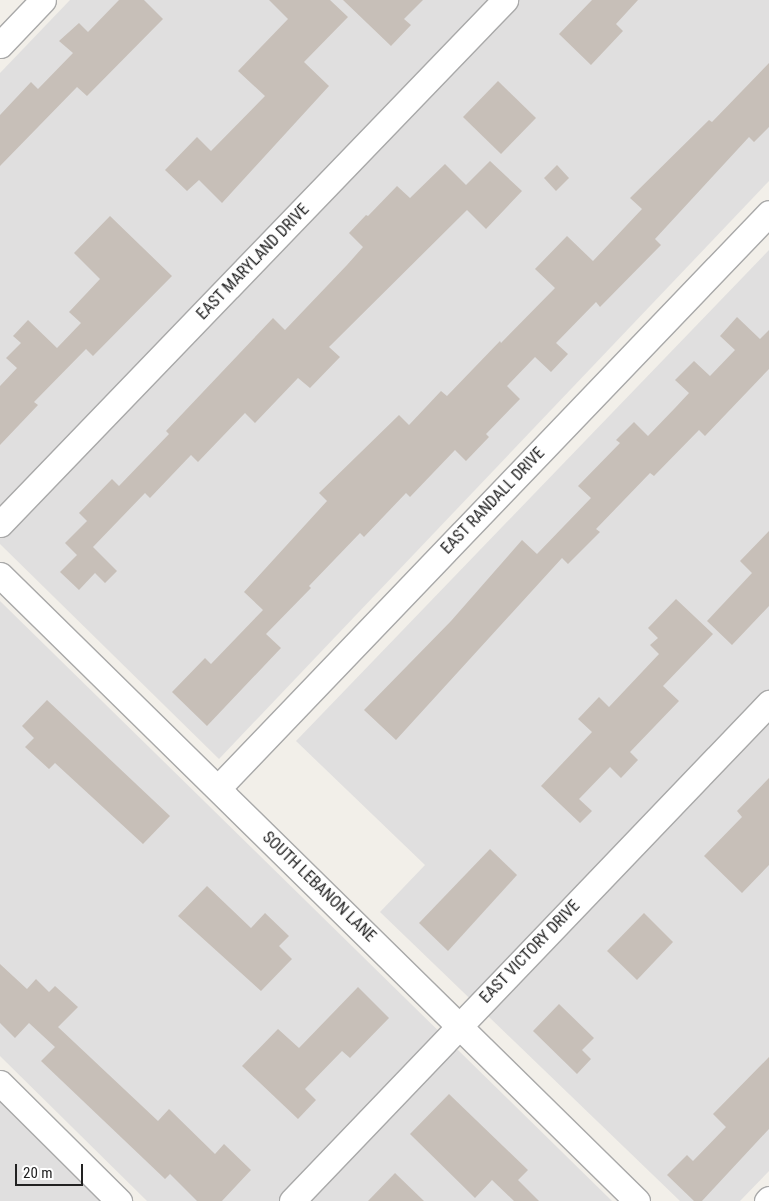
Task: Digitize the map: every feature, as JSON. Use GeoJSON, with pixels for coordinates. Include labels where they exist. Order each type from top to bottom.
{"type":"FeatureCollection","features":[{"type":"Feature","properties":{"kind":"street"},"geometry":{"type":"LineString","coordinates":[[0,44],[44,0]]}},
{"type":"Feature","properties":{"kind":"street","name":"EAST MARYLAND DRIVE"},"geometry":{"type":"LineString","coordinates":[[0,524],[505,0]]}},
{"type":"Feature","properties":{"kind":"street","name":"EAST RANDALL DRIVE"},"geometry":{"type":"LineString","coordinates":[[218,788],[769,213]]}},
{"type":"Feature","properties":{"kind":"street","name":"SOUTH LEBANON LANE"},"geometry":{"type":"LineString","coordinates":[[0,574],[637,1201]]}},
{"type":"Feature","properties":{"kind":"street","name":"EAST VICTORY DRIVE"},"geometry":{"type":"LineString","coordinates":[[292,1201],[769,704]]}},
{"type":"Feature","properties":{"kind":"street"},"geometry":{"type":"LineString","coordinates":[[0,1083],[119,1201]]}},
{"type":"Feature","properties":{"kind":"shaded area"},"geometry":{"type":"Polygon","coordinates":[[[70,0],[769,0],[769,181],[219,759],[0,544],[0,73],[70,0]]]}},
{"type":"Feature","properties":{"kind":"shaded area"},"geometry":{"type":"Polygon","coordinates":[[[769,250],[769,1171],[740,1201],[680,1201],[380,912],[425,865],[296,741],[769,250]]]}},
{"type":"Feature","properties":{"kind":"shaded area"},"geometry":{"type":"Polygon","coordinates":[[[0,601],[612,1201],[147,1201],[0,1056],[0,601]]]}},
{"type":"Feature","properties":{"kind":"shaded area"},"geometry":{"type":"Polygon","coordinates":[[[0,1100],[101,1201],[0,1201],[0,1100]]]}},
{"type":"Feature","properties":{"kind":"building"},"geometry":{"type":"Polygon","coordinates":[[[119,0],[144,0],[163,19],[87,96],[77,87],[0,166],[0,115],[31,82],[38,89],[73,53],[59,41],[79,23],[88,32],[119,0]]]}},
{"type":"Feature","properties":{"kind":"building"},"geometry":{"type":"Polygon","coordinates":[[[269,0],[330,0],[348,17],[304,62],[329,86],[222,203],[199,180],[187,191],[165,170],[197,137],[211,151],[265,96],[238,71],[288,19],[269,0]]]}},
{"type":"Feature","properties":{"kind":"building"},"geometry":{"type":"Polygon","coordinates":[[[343,0],[423,0],[404,19],[411,25],[391,46],[343,0]]]}},
{"type":"Feature","properties":{"kind":"building"},"geometry":{"type":"Polygon","coordinates":[[[592,0],[638,0],[616,24],[623,31],[591,65],[559,34],[592,0]]]}},
{"type":"Feature","properties":{"kind":"building"},"geometry":{"type":"Polygon","coordinates":[[[769,63],[769,127],[754,142],[749,137],[655,239],[661,245],[600,307],[596,302],[556,343],[568,354],[551,372],[535,357],[507,386],[520,399],[486,434],[489,437],[466,461],[455,450],[410,497],[406,493],[364,537],[360,533],[309,586],[311,588],[266,634],[281,648],[207,726],[172,692],[205,658],[211,664],[263,610],[244,592],[327,501],[319,493],[399,415],[409,425],[441,391],[447,396],[555,288],[535,269],[567,236],[593,261],[642,209],[630,198],[709,120],[712,122],[769,63]]]}},
{"type":"Feature","properties":{"kind":"building"},"geometry":{"type":"Polygon","coordinates":[[[498,81],[536,118],[501,154],[463,117],[498,81]]]}},
{"type":"Feature","properties":{"kind":"building"},"geometry":{"type":"Polygon","coordinates":[[[490,161],[522,191],[486,229],[467,210],[329,347],[340,357],[310,388],[298,378],[255,423],[245,413],[198,462],[191,455],[150,498],[145,493],[93,547],[117,571],[105,583],[95,573],[79,590],[60,572],[77,555],[65,543],[87,521],[79,513],[112,479],[119,486],[169,434],[166,431],[273,318],[285,330],[363,247],[349,233],[366,215],[368,216],[397,186],[410,198],[445,164],[466,185],[490,161]]]}},
{"type":"Feature","properties":{"kind":"building"},"geometry":{"type":"Polygon","coordinates":[[[557,165],[569,178],[556,191],[544,178],[557,165]]]}},
{"type":"Feature","properties":{"kind":"building"},"geometry":{"type":"Polygon","coordinates":[[[110,216],[172,276],[93,356],[86,349],[34,402],[38,405],[0,445],[0,386],[17,368],[6,358],[21,343],[13,336],[28,320],[57,348],[81,323],[69,312],[100,279],[74,253],[110,216]]]}},
{"type":"Feature","properties":{"kind":"building"},"geometry":{"type":"Polygon","coordinates":[[[737,317],[760,339],[769,330],[769,369],[705,436],[699,430],[654,476],[650,473],[596,529],[600,532],[568,564],[562,558],[396,740],[364,710],[451,621],[522,540],[537,554],[591,498],[578,486],[620,443],[616,440],[634,422],[648,436],[689,393],[675,380],[694,361],[710,376],[735,350],[720,336],[737,317]]]}},
{"type":"Feature","properties":{"kind":"building"},"geometry":{"type":"Polygon","coordinates":[[[769,531],[769,606],[732,645],[707,621],[752,573],[740,561],[769,531]]]}},
{"type":"Feature","properties":{"kind":"building"},"geometry":{"type":"Polygon","coordinates":[[[676,599],[713,634],[663,686],[679,701],[630,752],[638,760],[621,778],[610,767],[579,799],[592,811],[580,823],[541,786],[592,732],[578,719],[599,697],[609,707],[659,654],[650,645],[658,638],[648,628],[676,599]]]}},
{"type":"Feature","properties":{"kind":"building"},"geometry":{"type":"Polygon","coordinates":[[[47,700],[170,816],[143,844],[55,763],[49,769],[25,747],[34,738],[22,726],[47,700]]]}},
{"type":"Feature","properties":{"kind":"building"},"geometry":{"type":"Polygon","coordinates":[[[769,778],[769,865],[742,893],[704,856],[742,817],[737,811],[769,778]]]}},
{"type":"Feature","properties":{"kind":"building"},"geometry":{"type":"Polygon","coordinates":[[[490,849],[517,875],[448,951],[419,923],[490,849]]]}},
{"type":"Feature","properties":{"kind":"building"},"geometry":{"type":"Polygon","coordinates":[[[207,886],[251,928],[265,913],[289,936],[279,946],[292,959],[261,991],[178,916],[207,886]]]}},
{"type":"Feature","properties":{"kind":"building"},"geometry":{"type":"Polygon","coordinates":[[[644,913],[673,942],[637,980],[607,951],[644,913]]]}},
{"type":"Feature","properties":{"kind":"building"},"geometry":{"type":"Polygon","coordinates":[[[0,964],[27,989],[36,979],[49,992],[55,986],[78,1007],[58,1027],[158,1121],[169,1109],[215,1154],[224,1144],[251,1170],[222,1201],[197,1201],[170,1174],[165,1179],[41,1061],[55,1047],[29,1023],[15,1038],[0,1023],[0,964]]]}},
{"type":"Feature","properties":{"kind":"building"},"geometry":{"type":"Polygon","coordinates":[[[358,987],[389,1018],[350,1058],[342,1051],[305,1089],[316,1100],[298,1119],[242,1066],[278,1029],[299,1048],[358,987]]]}},
{"type":"Feature","properties":{"kind":"building"},"geometry":{"type":"Polygon","coordinates":[[[559,1004],[594,1038],[582,1050],[591,1059],[577,1074],[533,1031],[559,1004]]]}},
{"type":"Feature","properties":{"kind":"building"},"geometry":{"type":"Polygon","coordinates":[[[769,1057],[769,1129],[702,1201],[694,1201],[667,1175],[687,1155],[693,1161],[726,1127],[713,1114],[769,1057]]]}},
{"type":"Feature","properties":{"kind":"building"},"geometry":{"type":"Polygon","coordinates":[[[449,1094],[528,1170],[518,1180],[539,1201],[514,1201],[492,1180],[475,1198],[410,1134],[449,1094]]]}},
{"type":"Feature","properties":{"kind":"building"},"geometry":{"type":"Polygon","coordinates":[[[395,1173],[424,1201],[368,1201],[395,1173]]]}}]}
